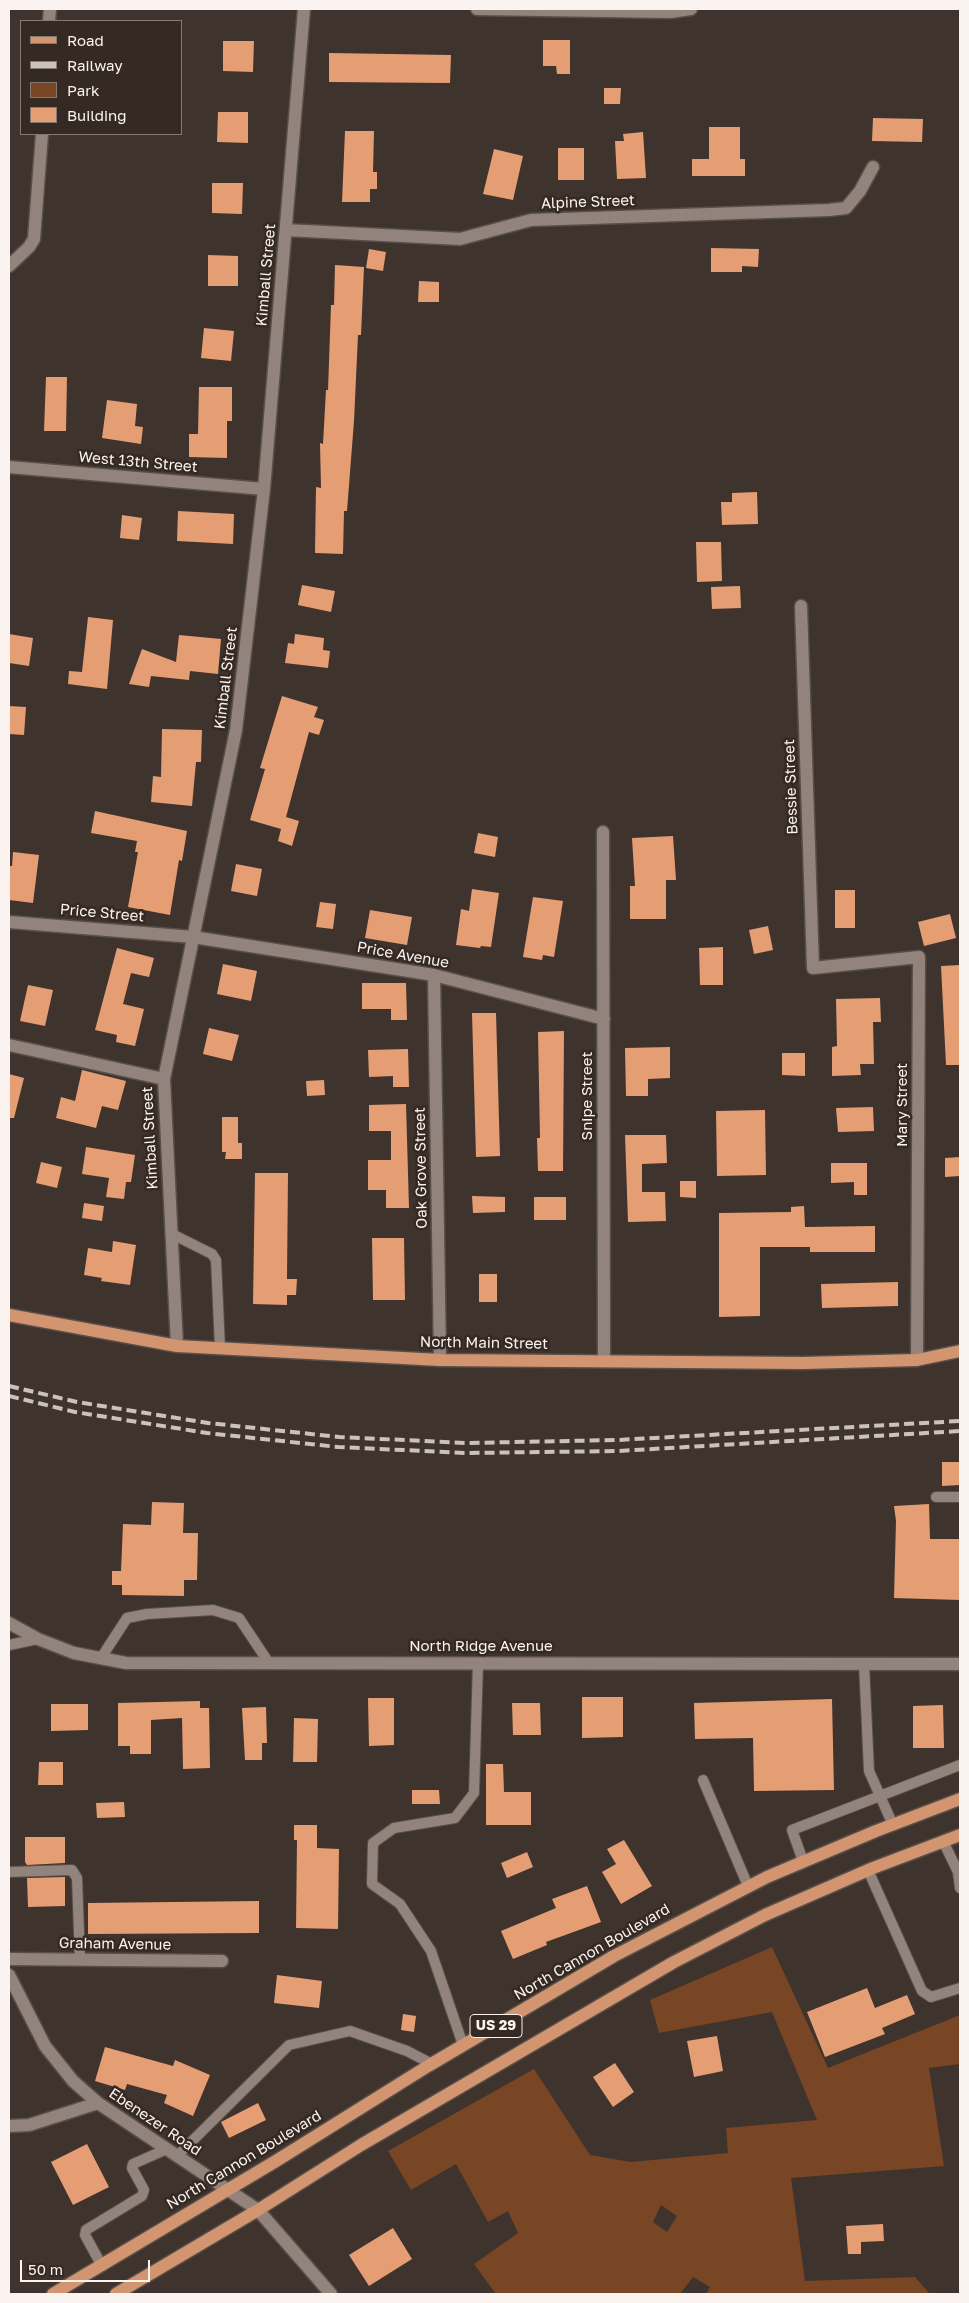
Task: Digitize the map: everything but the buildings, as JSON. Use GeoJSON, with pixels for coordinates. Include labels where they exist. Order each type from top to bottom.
{"type":"FeatureCollection","features":[{"type":"Feature","properties":{"kind":"main road","name":"North Main Street"},"geometry":{"type":"LineString","coordinates":[[9,1315],[177,1346],[440,1360],[804,1363],[917,1360],[960,1351]]}},
{"type":"Feature","properties":{"kind":"main road","name":"North Cannon Boulevard"},"geometry":{"type":"LineString","coordinates":[[54,2294],[463,2045],[614,1956],[748,1886],[803,1861],[960,1799]]}},
{"type":"Feature","properties":{"kind":"main road","name":"US 29"},"geometry":{"type":"LineString","coordinates":[[116,2294],[258,2210],[361,2145],[622,1990],[765,1915],[868,1870],[960,1835]]}},
{"type":"Feature","properties":{"kind":"street","name":"Kimball Street"},"geometry":{"type":"LineString","coordinates":[[177,1346],[164,1079],[236,730],[264,489],[304,9]]}},
{"type":"Feature","properties":{"kind":"street"},"geometry":{"type":"LineString","coordinates":[[476,9],[670,12],[691,9]]}},
{"type":"Feature","properties":{"kind":"street"},"geometry":{"type":"LineString","coordinates":[[9,266],[30,247],[34,239],[42,135]]}},
{"type":"Feature","properties":{"kind":"street","name":"Alpine Street"},"geometry":{"type":"LineString","coordinates":[[286,230],[460,240],[531,220],[838,209],[846,208],[860,191],[873,168]]}},
{"type":"Feature","properties":{"kind":"street","name":"West 13th Street"},"geometry":{"type":"LineString","coordinates":[[9,467],[264,489]]}},
{"type":"Feature","properties":{"kind":"street","name":"Bessie Street"},"geometry":{"type":"LineString","coordinates":[[801,606],[813,968]]}},
{"type":"Feature","properties":{"kind":"street","name":"Snipe Street"},"geometry":{"type":"LineString","coordinates":[[603,832],[604,1360]]}},
{"type":"Feature","properties":{"kind":"street","name":"Price Street"},"geometry":{"type":"LineString","coordinates":[[9,922],[193,937]]}},
{"type":"Feature","properties":{"kind":"street","name":"Price Avenue"},"geometry":{"type":"LineString","coordinates":[[193,937],[434,975],[604,1019]]}},
{"type":"Feature","properties":{"kind":"street","name":"Mary Street"},"geometry":{"type":"LineString","coordinates":[[813,968],[919,957],[917,1360]]}},
{"type":"Feature","properties":{"kind":"street","name":"Oak Grove Street"},"geometry":{"type":"LineString","coordinates":[[434,975],[440,1360]]}},
{"type":"Feature","properties":{"kind":"street"},"geometry":{"type":"LineString","coordinates":[[9,1045],[164,1079]]}},
{"type":"Feature","properties":{"kind":"street","name":"North Ridge Avenue"},"geometry":{"type":"LineString","coordinates":[[9,1624],[38,1640],[74,1653],[126,1663],[960,1664]]}},
{"type":"Feature","properties":{"kind":"street","name":"Graham Avenue"},"geometry":{"type":"LineString","coordinates":[[9,1959],[222,1961]]}},
{"type":"Feature","properties":{"kind":"street","name":"Ebenezer Road"},"geometry":{"type":"LineString","coordinates":[[9,1975],[45,2046],[73,2082],[98,2103],[258,2210],[331,2294]]}},
{"type":"Feature","properties":{"kind":"street"},"geometry":{"type":"LineString","coordinates":[[9,2126],[29,2125],[98,2103]]}},
{"type":"Feature","properties":{"kind":"lane"},"geometry":{"type":"LineString","coordinates":[[172,1234],[212,1254],[216,1260],[220,1348]]}},
{"type":"Feature","properties":{"kind":"lane"},"geometry":{"type":"LineString","coordinates":[[936,1497],[960,1497]]}},
{"type":"Feature","properties":{"kind":"lane"},"geometry":{"type":"LineString","coordinates":[[101,1658],[127,1618],[147,1614],[213,1610],[239,1618],[268,1662]]}},
{"type":"Feature","properties":{"kind":"lane"},"geometry":{"type":"LineString","coordinates":[[9,1645],[38,1640]]}},
{"type":"Feature","properties":{"kind":"lane"},"geometry":{"type":"LineString","coordinates":[[463,2045],[431,1951],[400,1904],[372,1884],[372,1844],[394,1828],[455,1818],[474,1793],[478,1663]]}},
{"type":"Feature","properties":{"kind":"lane"},"geometry":{"type":"LineString","coordinates":[[864,1663],[869,1770],[893,1824]]}},
{"type":"Feature","properties":{"kind":"lane"},"geometry":{"type":"LineString","coordinates":[[803,1861],[792,1830],[960,1766]]}},
{"type":"Feature","properties":{"kind":"lane"},"geometry":{"type":"LineString","coordinates":[[703,1780],[748,1886]]}},
{"type":"Feature","properties":{"kind":"lane"},"geometry":{"type":"LineString","coordinates":[[944,1841],[958,1872],[960,1888]]}},
{"type":"Feature","properties":{"kind":"lane"},"geometry":{"type":"LineString","coordinates":[[9,1872],[72,1870],[77,1878],[80,1960]]}},
{"type":"Feature","properties":{"kind":"lane"},"geometry":{"type":"LineString","coordinates":[[868,1870],[922,1992],[931,1998],[960,1988]]}},
{"type":"Feature","properties":{"kind":"lane"},"geometry":{"type":"LineString","coordinates":[[102,2266],[86,2235],[86,2230],[142,2196],[144,2190],[132,2168],[133,2164],[172,2153],[289,2045],[350,2031],[407,2051],[432,2064]]}},
{"type":"Feature","properties":{"kind":"green space"},"geometry":{"type":"Polygon","coordinates":[[[772,1947],[828,2068],[960,2015],[960,2064],[929,2068],[944,2166],[791,2178],[805,2281],[915,2277],[930,2294],[706,2294],[710,2287],[693,2277],[680,2294],[496,2294],[474,2264],[518,2233],[508,2211],[488,2222],[456,2164],[411,2190],[388,2151],[534,2069],[590,2155],[631,2162],[728,2153],[726,2128],[817,2120],[772,2012],[659,2033],[650,2000],[772,1947]],[[661,2205],[653,2222],[667,2232],[677,2216],[661,2205]]]}},
{"type":"Feature","properties":{"kind":"railway"},"geometry":{"type":"LineString","coordinates":[[9,1386],[77,1402],[208,1423],[339,1437],[467,1443],[618,1440],[960,1421]]}},
{"type":"Feature","properties":{"kind":"railway"},"geometry":{"type":"LineString","coordinates":[[9,1396],[75,1412],[207,1433],[338,1447],[467,1453],[618,1451],[960,1431]]}}]}
